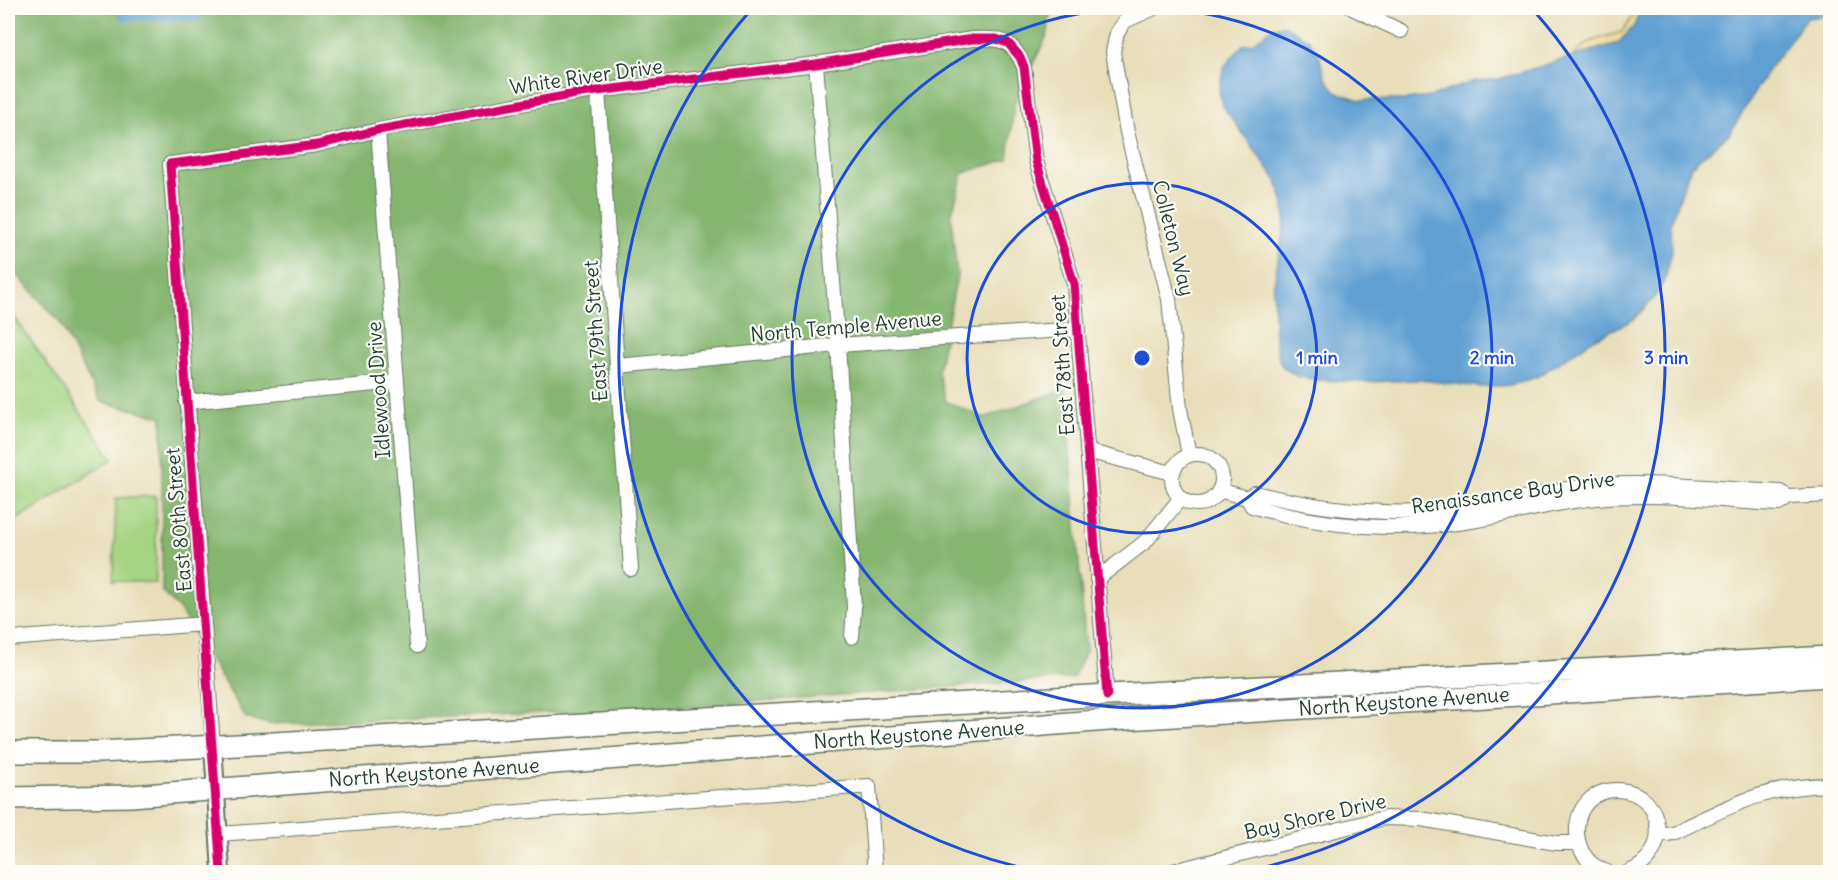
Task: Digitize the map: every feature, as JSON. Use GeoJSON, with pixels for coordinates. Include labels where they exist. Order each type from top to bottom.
{"type":"FeatureCollection","features":[{"type":"Feature","properties":{"kind":"main road","name":"North Keystone Avenue"},"geometry":{"type":"LineString","coordinates":[[8,752],[98,752],[1830,657]]}},
{"type":"Feature","properties":{"kind":"main road","name":"North Keystone Avenue"},"geometry":{"type":"LineString","coordinates":[[8,798],[131,796],[1109,720],[1830,676]]}},
{"type":"Feature","properties":{"kind":"street","name":"Colleton Way"},"geometry":{"type":"LineString","coordinates":[[1154,8],[1129,18],[1117,33],[1113,52],[1127,132],[1169,299],[1180,409],[1189,455]]}},
{"type":"Feature","properties":{"kind":"street"},"geometry":{"type":"LineString","coordinates":[[1352,8],[1401,31]]}},
{"type":"Feature","properties":{"kind":"street","name":"White River Drive"},"geometry":{"type":"LineString","coordinates":[[170,164],[317,145],[378,130],[598,91],[816,64],[972,39],[996,39],[1008,43]]}},
{"type":"Feature","properties":{"kind":"street","name":"East 78th Street"},"geometry":{"type":"LineString","coordinates":[[1008,43],[1014,48],[1024,67],[1036,160],[1074,284],[1107,696]]}},
{"type":"Feature","properties":{"kind":"street"},"geometry":{"type":"LineString","coordinates":[[816,64],[838,345],[854,607],[852,637]]}},
{"type":"Feature","properties":{"kind":"street","name":"East 79th Street"},"geometry":{"type":"LineString","coordinates":[[598,91],[631,569]]}},
{"type":"Feature","properties":{"kind":"street","name":"Idlewood Drive"},"geometry":{"type":"LineString","coordinates":[[378,130],[417,646]]}},
{"type":"Feature","properties":{"kind":"street","name":"East 80th Street"},"geometry":{"type":"LineString","coordinates":[[170,164],[221,873]]}},
{"type":"Feature","properties":{"kind":"street","name":"North Temple Avenue"},"geometry":{"type":"LineString","coordinates":[[618,366],[838,345],[1078,329]]}},
{"type":"Feature","properties":{"kind":"street"},"geometry":{"type":"LineString","coordinates":[[186,402],[397,382]]}},
{"type":"Feature","properties":{"kind":"street"},"geometry":{"type":"LineString","coordinates":[[1087,451],[1172,473]]}},
{"type":"Feature","properties":{"kind":"street"},"geometry":{"type":"LineString","coordinates":[[1200,454],[1217,464],[1222,475],[1220,489],[1210,501],[1200,504],[1180,499],[1173,488],[1172,473],[1179,460],[1189,455],[1200,454]]}},
{"type":"Feature","properties":{"kind":"street","name":"Renaissance Bay Drive"},"geometry":{"type":"LineString","coordinates":[[1220,489],[1247,498],[1256,493],[1290,502],[1360,513],[1411,513],[1472,508],[1555,490],[1630,483],[1780,492],[1788,497],[1830,495]]}},
{"type":"Feature","properties":{"kind":"street"},"geometry":{"type":"LineString","coordinates":[[1097,579],[1145,542],[1180,499]]}},
{"type":"Feature","properties":{"kind":"street"},"geometry":{"type":"LineString","coordinates":[[8,639],[204,624]]}},
{"type":"Feature","properties":{"kind":"street"},"geometry":{"type":"LineString","coordinates":[[1659,835],[1673,833],[1767,792],[1797,786],[1830,785]]}},
{"type":"Feature","properties":{"kind":"street"},"geometry":{"type":"LineString","coordinates":[[219,834],[869,786],[875,873]]}},
{"type":"Feature","properties":{"kind":"street"},"geometry":{"type":"LineString","coordinates":[[1607,873],[1587,860],[1577,843],[1577,824],[1582,810],[1592,799],[1611,791],[1625,791],[1644,799],[1656,815],[1659,835],[1650,859],[1628,873]]}},
{"type":"Feature","properties":{"kind":"street","name":"Bay Shore Drive"},"geometry":{"type":"LineString","coordinates":[[1168,873],[1384,818],[1421,819],[1556,843],[1577,843]]}},
{"type":"Feature","properties":{"kind":"green space"},"geometry":{"type":"Polygon","coordinates":[[[8,8],[1050,8],[1048,33],[1014,104],[1008,159],[963,173],[951,216],[957,275],[938,371],[945,401],[984,418],[1065,389],[1086,651],[1073,678],[666,708],[269,724],[246,718],[180,610],[162,591],[162,417],[100,401],[59,321],[8,265],[8,8]]]}},
{"type":"Feature","properties":{"kind":"green space"},"geometry":{"type":"Polygon","coordinates":[[[8,308],[113,459],[8,525],[8,308]]]}},
{"type":"Feature","properties":{"kind":"green space"},"geometry":{"type":"Polygon","coordinates":[[[156,496],[156,583],[113,581],[116,498],[156,496]]]}},
{"type":"Feature","properties":{"kind":"sand"},"geometry":{"type":"Polygon","coordinates":[[[1635,8],[1646,8],[1635,37],[1572,61],[1586,44],[1622,32],[1634,14],[1635,8]]]}},
{"type":"Feature","properties":{"kind":"water"},"geometry":{"type":"Polygon","coordinates":[[[1641,8],[1830,8],[1830,15],[1807,18],[1768,70],[1730,133],[1691,166],[1671,222],[1672,252],[1665,279],[1654,298],[1633,320],[1594,339],[1537,377],[1510,385],[1483,387],[1419,380],[1366,382],[1319,380],[1297,376],[1284,368],[1280,363],[1275,340],[1273,289],[1285,221],[1283,200],[1276,179],[1224,108],[1219,91],[1223,68],[1243,45],[1252,43],[1274,27],[1283,25],[1308,39],[1319,55],[1325,77],[1336,92],[1360,100],[1405,100],[1430,97],[1474,81],[1499,79],[1618,43],[1634,26],[1641,8]]]}},
{"type":"Feature","properties":{"kind":"waterway"},"geometry":{"type":"LineString","coordinates":[[128,8],[194,8]]}},
{"type":"Feature","properties":{"kind":"cycle path"},"geometry":{"type":"LineString","coordinates":[[221,872],[170,164],[317,145],[378,130],[581,93],[816,64],[972,39],[996,39],[1008,43],[1020,57],[1024,67],[1036,161],[1074,284],[1107,696]]}}]}
